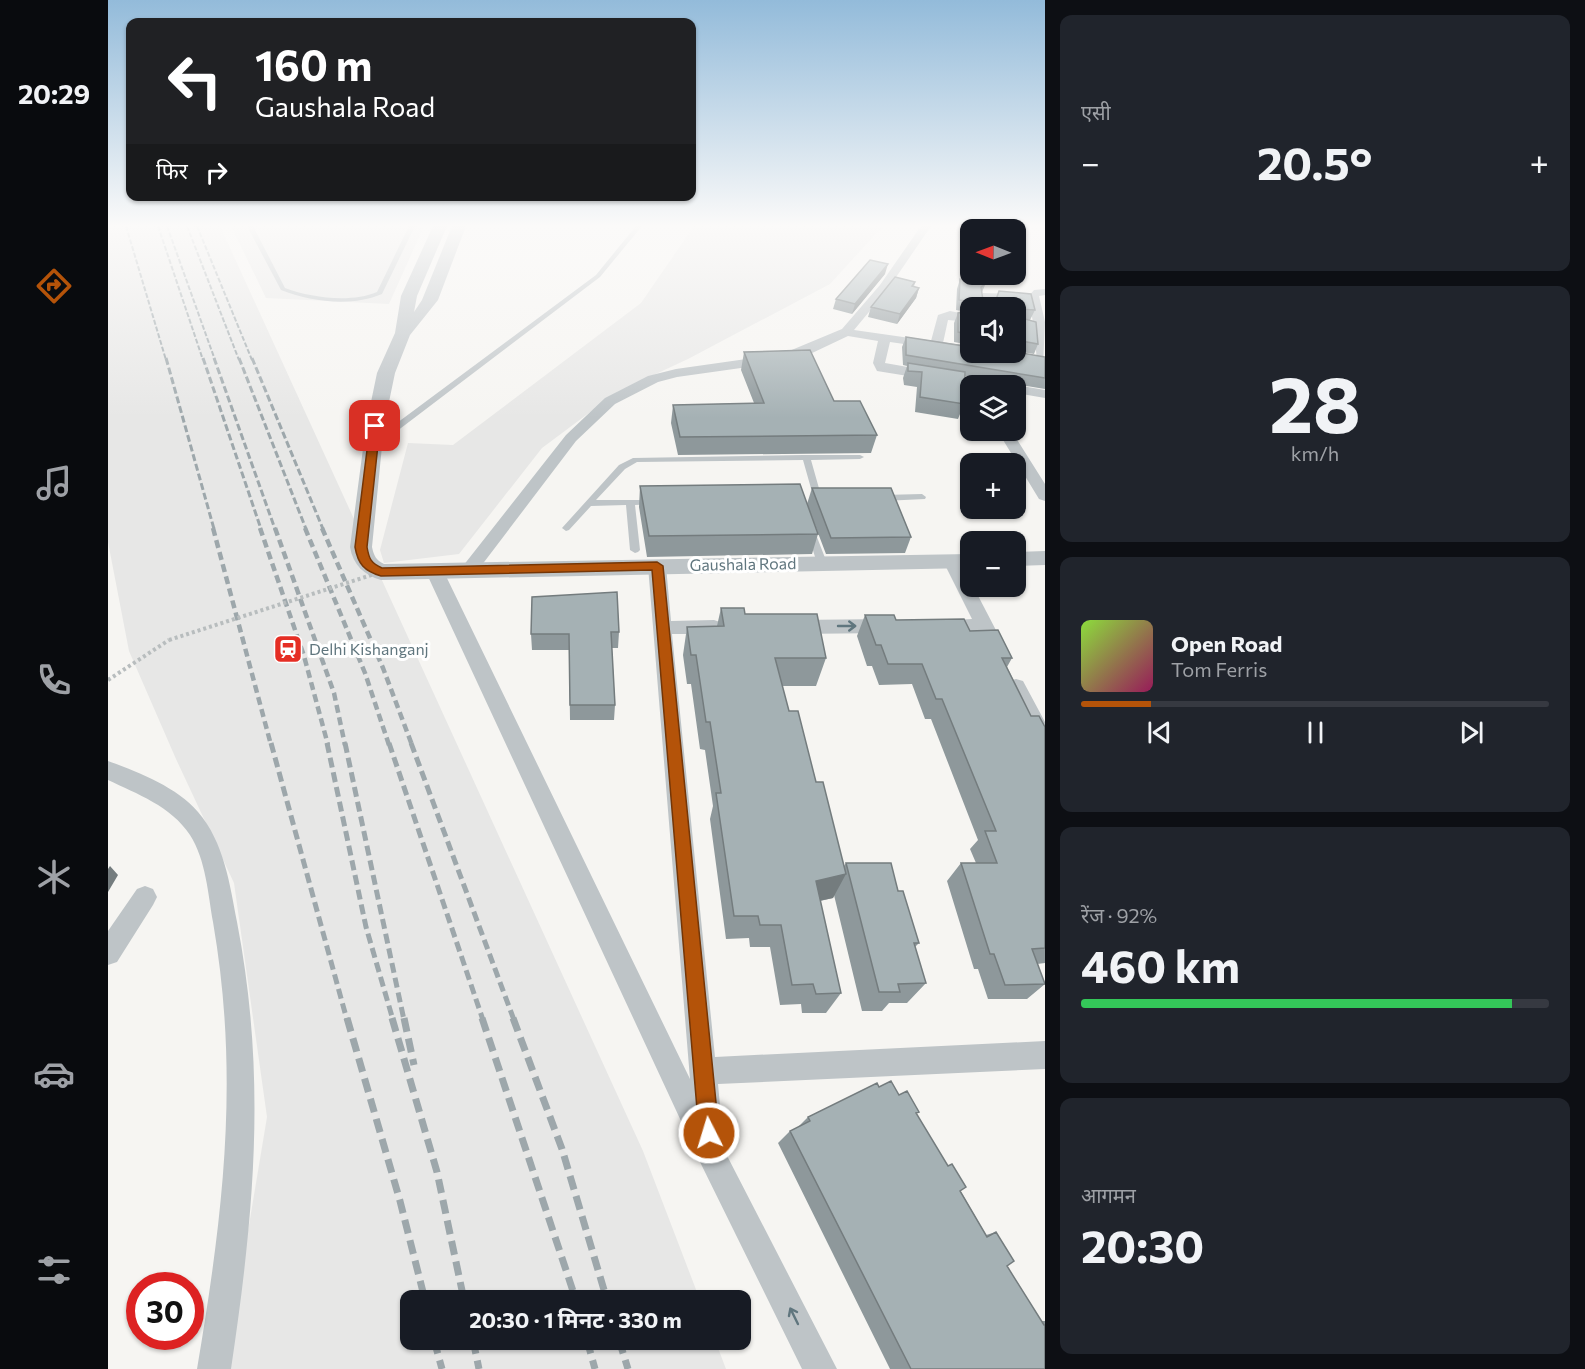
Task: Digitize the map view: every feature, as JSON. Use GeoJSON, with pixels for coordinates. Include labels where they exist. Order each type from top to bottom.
{"type":"FeatureCollection","features":[{"type":"Feature","properties":{"kind":"street"},"geometry":{"type":"LineString","coordinates":[[381,572],[369,567],[363,559],[361,547],[373,445],[386,373],[403,333],[412,290]]}},
{"type":"Feature","properties":{"kind":"street"},"geometry":{"type":"LineString","coordinates":[[403,333],[422,314],[434,290]]}},
{"type":"Feature","properties":{"kind":"street"},"geometry":{"type":"LineString","coordinates":[[469,570],[571,438],[610,401],[653,379],[676,373],[783,358],[806,351],[846,332],[882,290]]}},
{"type":"Feature","properties":{"kind":"street"},"geometry":{"type":"LineString","coordinates":[[1040,362],[1042,327],[1039,299],[1034,293],[1045,292]]}},
{"type":"Feature","properties":{"kind":"street"},"geometry":{"type":"LineString","coordinates":[[986,297],[991,294],[1020,297]]}},
{"type":"Feature","properties":{"kind":"street"},"geometry":{"type":"LineString","coordinates":[[936,345],[942,318],[950,315],[960,316]]}},
{"type":"Feature","properties":{"kind":"street"},"geometry":{"type":"LineString","coordinates":[[1026,325],[1042,327]]}},
{"type":"Feature","properties":{"kind":"street"},"geometry":{"type":"LineString","coordinates":[[846,332],[960,349]]}},
{"type":"Feature","properties":{"kind":"street"},"geometry":{"type":"LineString","coordinates":[[885,338],[879,363],[882,368],[960,378]]}},
{"type":"Feature","properties":{"kind":"street"},"geometry":{"type":"LineString","coordinates":[[1026,391],[1045,394]]}},
{"type":"Feature","properties":{"kind":"street"},"geometry":{"type":"LineString","coordinates":[[1011,441],[1045,496]]}},
{"type":"Feature","properties":{"kind":"street"},"geometry":{"type":"LineString","coordinates":[[1026,559],[1045,558]]}},
{"type":"Feature","properties":{"kind":"street","name":"Gaushala Road"},"geometry":{"type":"LineString","coordinates":[[381,572],[960,561]]}},
{"type":"Feature","properties":{"kind":"street"},"geometry":{"type":"LineString","coordinates":[[657,566],[711,1154]]}},
{"type":"Feature","properties":{"kind":"street"},"geometry":{"type":"LineString","coordinates":[[434,570],[711,1154],[820,1369]]}},
{"type":"Feature","properties":{"kind":"street"},"geometry":{"type":"LineString","coordinates":[[974,597],[984,626],[1045,742]]}},
{"type":"Feature","properties":{"kind":"street"},"geometry":{"type":"LineString","coordinates":[[782,627],[901,626]]}},
{"type":"Feature","properties":{"kind":"street"},"geometry":{"type":"LineString","coordinates":[[925,626],[984,626]]}},
{"type":"Feature","properties":{"kind":"street"},"geometry":{"type":"LineString","coordinates":[[663,628],[734,627]]}},
{"type":"Feature","properties":{"kind":"street"},"geometry":{"type":"LineString","coordinates":[[109,773],[169,801],[190,817],[204,839],[213,863],[234,961],[245,1075],[242,1145],[234,1247],[214,1369]]}},
{"type":"Feature","properties":{"kind":"street"},"geometry":{"type":"LineString","coordinates":[[108,953],[144,897]]}},
{"type":"Feature","properties":{"kind":"street"},"geometry":{"type":"LineString","coordinates":[[703,1071],[1045,1055]]}},
{"type":"Feature","properties":{"kind":"lane"},"geometry":{"type":"LineString","coordinates":[[285,290],[298,295],[359,299],[380,293],[381,290]]}},
{"type":"Feature","properties":{"kind":"lane"},"geometry":{"type":"LineString","coordinates":[[373,445],[580,290]]}},
{"type":"Feature","properties":{"kind":"lane"},"geometry":{"type":"LineString","coordinates":[[806,457],[814,499],[830,499]]}},
{"type":"Feature","properties":{"kind":"lane"},"geometry":{"type":"LineString","coordinates":[[566,528],[622,467],[636,460],[860,457]]}},
{"type":"Feature","properties":{"kind":"lane"},"geometry":{"type":"LineString","coordinates":[[876,498],[922,497]]}},
{"type":"Feature","properties":{"kind":"lane"},"geometry":{"type":"LineString","coordinates":[[630,502],[635,550]]}},
{"type":"Feature","properties":{"kind":"lane"},"geometry":{"type":"LineString","coordinates":[[589,503],[664,502]]}},
{"type":"Feature","properties":{"kind":"lane"},"geometry":{"type":"LineString","coordinates":[[806,519],[822,563]]}},
{"type":"Feature","properties":{"kind":"path"},"geometry":{"type":"LineString","coordinates":[[108,680],[169,640],[381,572]]}},
{"type":"Feature","properties":{"kind":"shaded area"},"geometry":{"type":"Polygon","coordinates":[[[108,290],[249,290],[643,1151],[696,1290],[400,1290],[400,1350],[719,1350],[726,1369],[225,1369],[267,1117],[234,883],[129,651],[108,542],[108,290]]]}},
{"type":"Feature","properties":{"kind":"shaded area"},"geometry":{"type":"Polygon","coordinates":[[[262,290],[395,290],[389,304],[266,298],[262,290]]]}},
{"type":"Feature","properties":{"kind":"shaded area"},"geometry":{"type":"Polygon","coordinates":[[[650,290],[819,290],[688,359],[617,392],[542,448],[459,554],[384,563],[380,550],[408,443],[453,445],[641,303],[650,290]]]}},
{"type":"Feature","properties":{"kind":"building"},"geometry":{"type":"Polygon","coordinates":[[[844,290],[867,290],[855,304],[836,299],[844,290]]]}},
{"type":"Feature","properties":{"kind":"building"},"geometry":{"type":"Polygon","coordinates":[[[885,290],[918,290],[900,314],[871,307],[885,290]]]}},
{"type":"Feature","properties":{"kind":"building"},"geometry":{"type":"Polygon","coordinates":[[[959,290],[981,290],[983,297],[960,297],[960,300],[959,290]]]}},
{"type":"Feature","properties":{"kind":"building"},"geometry":{"type":"Polygon","coordinates":[[[999,291],[1031,294],[1035,310],[1026,309],[1026,297],[997,297],[999,291]]]}},
{"type":"Feature","properties":{"kind":"building"},"geometry":{"type":"Polygon","coordinates":[[[958,313],[960,313],[960,332],[958,332],[958,313]]]}},
{"type":"Feature","properties":{"kind":"building"},"geometry":{"type":"Polygon","coordinates":[[[1026,319],[1036,322],[1038,344],[1026,342],[1026,319]]]}},
{"type":"Feature","properties":{"kind":"building"},"geometry":{"type":"Polygon","coordinates":[[[906,337],[960,345],[960,363],[1026,363],[1026,354],[1045,357],[1045,378],[906,355],[906,337]]]}},
{"type":"Feature","properties":{"kind":"building"},"geometry":{"type":"Polygon","coordinates":[[[810,350],[834,401],[860,401],[877,435],[680,437],[673,405],[764,403],[744,352],[810,350]]]}},
{"type":"Feature","properties":{"kind":"building"},"geometry":{"type":"Polygon","coordinates":[[[908,363],[965,372],[965,375],[960,375],[960,403],[920,397],[922,372],[908,371],[908,363]]]}},
{"type":"Feature","properties":{"kind":"building"},"geometry":{"type":"Polygon","coordinates":[[[800,484],[818,534],[649,536],[640,486],[800,484]]]}},
{"type":"Feature","properties":{"kind":"building"},"geometry":{"type":"Polygon","coordinates":[[[812,488],[891,488],[911,537],[831,538],[812,488]]]}},
{"type":"Feature","properties":{"kind":"building"},"geometry":{"type":"Polygon","coordinates":[[[617,592],[619,632],[611,632],[615,705],[570,705],[569,634],[531,634],[532,597],[617,592]]]}},
{"type":"Feature","properties":{"kind":"building"},"geometry":{"type":"Polygon","coordinates":[[[721,608],[744,608],[745,614],[817,614],[826,658],[775,658],[789,711],[798,711],[816,782],[823,782],[846,874],[816,881],[841,993],[816,994],[813,984],[792,985],[781,925],[760,925],[758,916],[734,916],[716,793],[721,793],[710,722],[706,722],[696,655],[691,655],[687,627],[724,626],[721,608]]]}},
{"type":"Feature","properties":{"kind":"building"},"geometry":{"type":"Polygon","coordinates":[[[865,615],[894,615],[896,620],[964,619],[970,631],[998,630],[1012,658],[1002,658],[1031,716],[1039,716],[1045,727],[1045,948],[1032,949],[1045,984],[1005,985],[994,954],[990,954],[961,863],[997,863],[985,831],[996,831],[942,699],[936,699],[922,664],[888,664],[881,645],[876,645],[865,615]]]}},
{"type":"Feature","properties":{"kind":"building"},"geometry":{"type":"Polygon","coordinates":[[[846,863],[891,863],[898,891],[903,891],[919,943],[914,943],[926,983],[898,984],[900,992],[879,992],[846,863]]]}},
{"type":"Feature","properties":{"kind":"building"},"geometry":{"type":"Polygon","coordinates":[[[891,1081],[899,1095],[907,1091],[919,1112],[916,1113],[948,1166],[952,1164],[966,1187],[960,1191],[987,1237],[996,1232],[1014,1261],[1007,1266],[1045,1325],[1045,1369],[911,1369],[790,1131],[810,1121],[808,1117],[877,1083],[879,1087],[891,1081]]]}},
{"type":"Feature","properties":{"kind":"railway"},"geometry":{"type":"LineString","coordinates":[[145,290],[166,360]]}},
{"type":"Feature","properties":{"kind":"railway"},"geometry":{"type":"LineString","coordinates":[[179,290],[203,360]]}},
{"type":"Feature","properties":{"kind":"railway"},"geometry":{"type":"LineString","coordinates":[[190,290],[215,360]]}},
{"type":"Feature","properties":{"kind":"railway"},"geometry":{"type":"LineString","coordinates":[[212,290],[239,360]]}},
{"type":"Feature","properties":{"kind":"railway"},"geometry":{"type":"LineString","coordinates":[[223,290],[252,360]]}},
{"type":"Feature","properties":{"kind":"railway"},"geometry":{"type":"LineString","coordinates":[[166,358],[214,529]]}},
{"type":"Feature","properties":{"kind":"railway"},"geometry":{"type":"LineString","coordinates":[[203,358],[261,529]]}},
{"type":"Feature","properties":{"kind":"railway"},"geometry":{"type":"LineString","coordinates":[[214,358],[275,529]]}},
{"type":"Feature","properties":{"kind":"railway"},"geometry":{"type":"LineString","coordinates":[[239,358],[306,529]]}},
{"type":"Feature","properties":{"kind":"railway"},"geometry":{"type":"LineString","coordinates":[[252,358],[323,529]]}},
{"type":"Feature","properties":{"kind":"railway"},"geometry":{"type":"LineString","coordinates":[[213,528],[271,745]]}},
{"type":"Feature","properties":{"kind":"railway"},"geometry":{"type":"LineString","coordinates":[[260,528],[304,656],[328,745]]}},
{"type":"Feature","properties":{"kind":"railway"},"geometry":{"type":"LineString","coordinates":[[275,528],[334,693],[345,745]]}},
{"type":"Feature","properties":{"kind":"railway"},"geometry":{"type":"LineString","coordinates":[[305,528],[365,673],[389,745]]}},
{"type":"Feature","properties":{"kind":"railway"},"geometry":{"type":"LineString","coordinates":[[322,528],[383,668],[412,745]]}},
{"type":"Feature","properties":{"kind":"railway"},"geometry":{"type":"LineString","coordinates":[[271,743],[347,1020]]}},
{"type":"Feature","properties":{"kind":"railway"},"geometry":{"type":"LineString","coordinates":[[327,743],[366,927],[393,1020]]}},
{"type":"Feature","properties":{"kind":"railway"},"geometry":{"type":"LineString","coordinates":[[345,743],[404,1020]]}},
{"type":"Feature","properties":{"kind":"railway"},"geometry":{"type":"LineString","coordinates":[[389,743],[483,1020]]}},
{"type":"Feature","properties":{"kind":"railway"},"geometry":{"type":"LineString","coordinates":[[411,743],[514,1020]]}},
{"type":"Feature","properties":{"kind":"railway"},"geometry":{"type":"LineString","coordinates":[[347,1018],[400,1201],[422,1290]]}},
{"type":"Feature","properties":{"kind":"railway"},"geometry":{"type":"LineString","coordinates":[[392,1018],[437,1172],[462,1290]]}},
{"type":"Feature","properties":{"kind":"railway"},"geometry":{"type":"LineString","coordinates":[[404,1018],[414,1065]]}},
{"type":"Feature","properties":{"kind":"railway"},"geometry":{"type":"LineString","coordinates":[[482,1018],[573,1290]]}},
{"type":"Feature","properties":{"kind":"railway"},"geometry":{"type":"LineString","coordinates":[[513,1018],[562,1149],[604,1290]]}},
{"type":"Feature","properties":{"kind":"railway"},"geometry":{"type":"LineString","coordinates":[[437,1350],[442,1369]]}},
{"type":"Feature","properties":{"kind":"railway"},"geometry":{"type":"LineString","coordinates":[[475,1350],[479,1369]]}},
{"type":"Feature","properties":{"kind":"railway"},"geometry":{"type":"LineString","coordinates":[[590,1350],[595,1369]]}},
{"type":"Feature","properties":{"kind":"railway"},"geometry":{"type":"LineString","coordinates":[[622,1350],[628,1369]]}},
{"type":"Feature","properties":{"kind":"place","name":"Delhi Kishanganj"},"geometry":{"type":"Point","coordinates":[288,649]}},
{"type":"Feature","properties":{"kind":"route"},"geometry":{"type":"LineString","coordinates":[[375,426],[361,547],[363,559],[369,567],[381,572],[657,566],[709,1133]]}}]}
